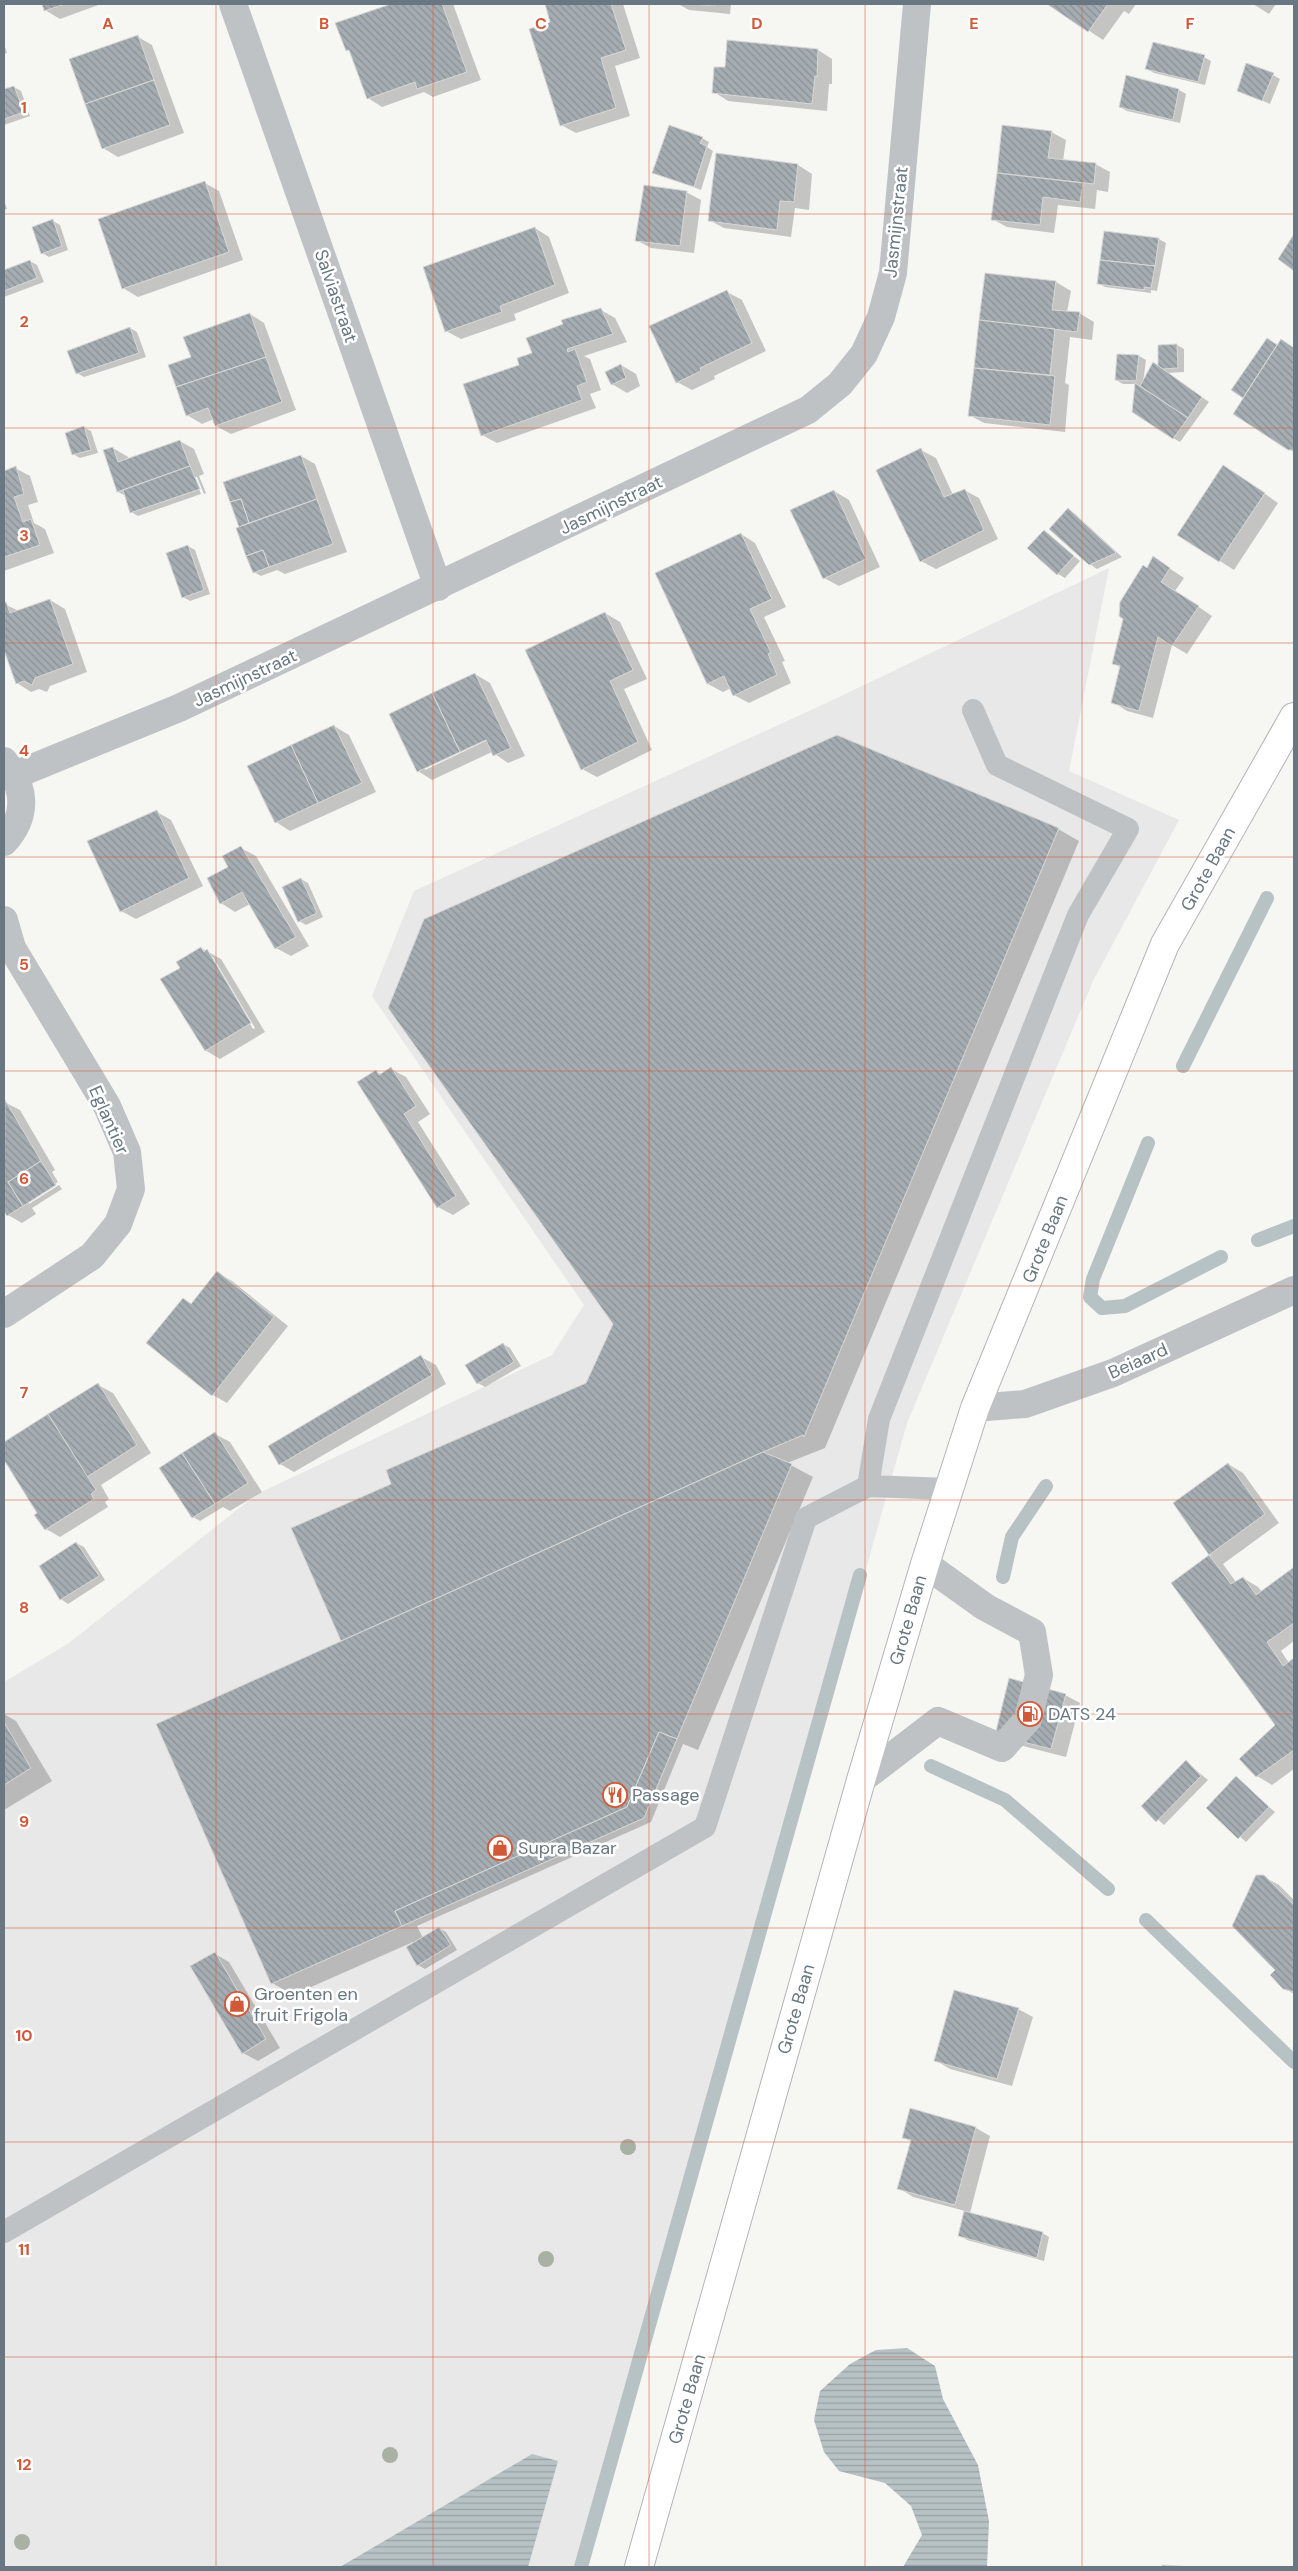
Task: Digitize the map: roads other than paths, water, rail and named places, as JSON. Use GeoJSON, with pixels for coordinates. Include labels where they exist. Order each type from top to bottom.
{"type":"FeatureCollection","features":[{"type":"Feature","properties":{"kind":"main road","name":"Grote Baan"},"geometry":{"type":"LineString","coordinates":[[640,2567],[861,1780],[924,1564],[975,1408],[1166,944],[1294,717]]}},
{"type":"Feature","properties":{"kind":"street","name":"Salviastraat"},"geometry":{"type":"LineString","coordinates":[[233,4],[438,587]]}},
{"type":"Feature","properties":{"kind":"street","name":"Jasmijnstraat"},"geometry":{"type":"LineString","coordinates":[[9,768],[179,708],[438,587],[808,410],[840,384],[864,354],[881,318],[892,273],[917,4]]}},
{"type":"Feature","properties":{"kind":"street"},"geometry":{"type":"LineString","coordinates":[[4,842],[14,830],[22,800],[9,768]]}},
{"type":"Feature","properties":{"kind":"street","name":"Eglantier"},"geometry":{"type":"LineString","coordinates":[[4,920],[12,948],[107,1106],[127,1152],[131,1189],[118,1224],[92,1256],[4,1314]]}},
{"type":"Feature","properties":{"kind":"street","name":"Beiaard"},"geometry":{"type":"LineString","coordinates":[[975,1408],[1025,1404],[1113,1374],[1294,1290]]}},
{"type":"Feature","properties":{"kind":"street"},"geometry":{"type":"LineString","coordinates":[[861,1780],[938,1721],[1002,1748],[1028,1719],[1039,1675],[1032,1632],[985,1607],[924,1564]]}},
{"type":"Feature","properties":{"kind":"lane"},"geometry":{"type":"LineString","coordinates":[[868,1486],[879,1419],[1067,942],[1078,915],[1128,829],[997,765],[973,710]]}},
{"type":"Feature","properties":{"kind":"lane"},"geometry":{"type":"LineString","coordinates":[[4,2232],[230,2100],[444,1980],[705,1827],[806,1518],[868,1486],[948,1489]]}},
{"type":"Feature","properties":{"kind":"waterway"},"geometry":{"type":"LineString","coordinates":[[1183,1066],[1267,898]]}},
{"type":"Feature","properties":{"kind":"waterway"},"geometry":{"type":"LineString","coordinates":[[1148,1143],[1093,1279],[1090,1297],[1102,1308],[1125,1306],[1221,1257]]}},
{"type":"Feature","properties":{"kind":"waterway"},"geometry":{"type":"LineString","coordinates":[[1258,1240],[1294,1226]]}},
{"type":"Feature","properties":{"kind":"waterway"},"geometry":{"type":"LineString","coordinates":[[1003,1577],[1012,1537],[1046,1486]]}},
{"type":"Feature","properties":{"kind":"waterway"},"geometry":{"type":"LineString","coordinates":[[581,2567],[860,1575]]}},
{"type":"Feature","properties":{"kind":"waterway"},"geometry":{"type":"LineString","coordinates":[[931,1766],[1005,1800],[1108,1889]]}},
{"type":"Feature","properties":{"kind":"waterway"},"geometry":{"type":"LineString","coordinates":[[1146,1920],[1294,2062]]}},
{"type":"Feature","properties":{"kind":"place","name":"DATS 24"},"geometry":{"type":"Point","coordinates":[1030,1714]}},
{"type":"Feature","properties":{"kind":"place","name":"Passage"},"geometry":{"type":"Point","coordinates":[615,1795]}},
{"type":"Feature","properties":{"kind":"place","name":"Supra Bazar"},"geometry":{"type":"Point","coordinates":[500,1848]}},
{"type":"Feature","properties":{"kind":"place","name":"Groenten en fruit Frigola"},"geometry":{"type":"Point","coordinates":[237,2004]}}]}
